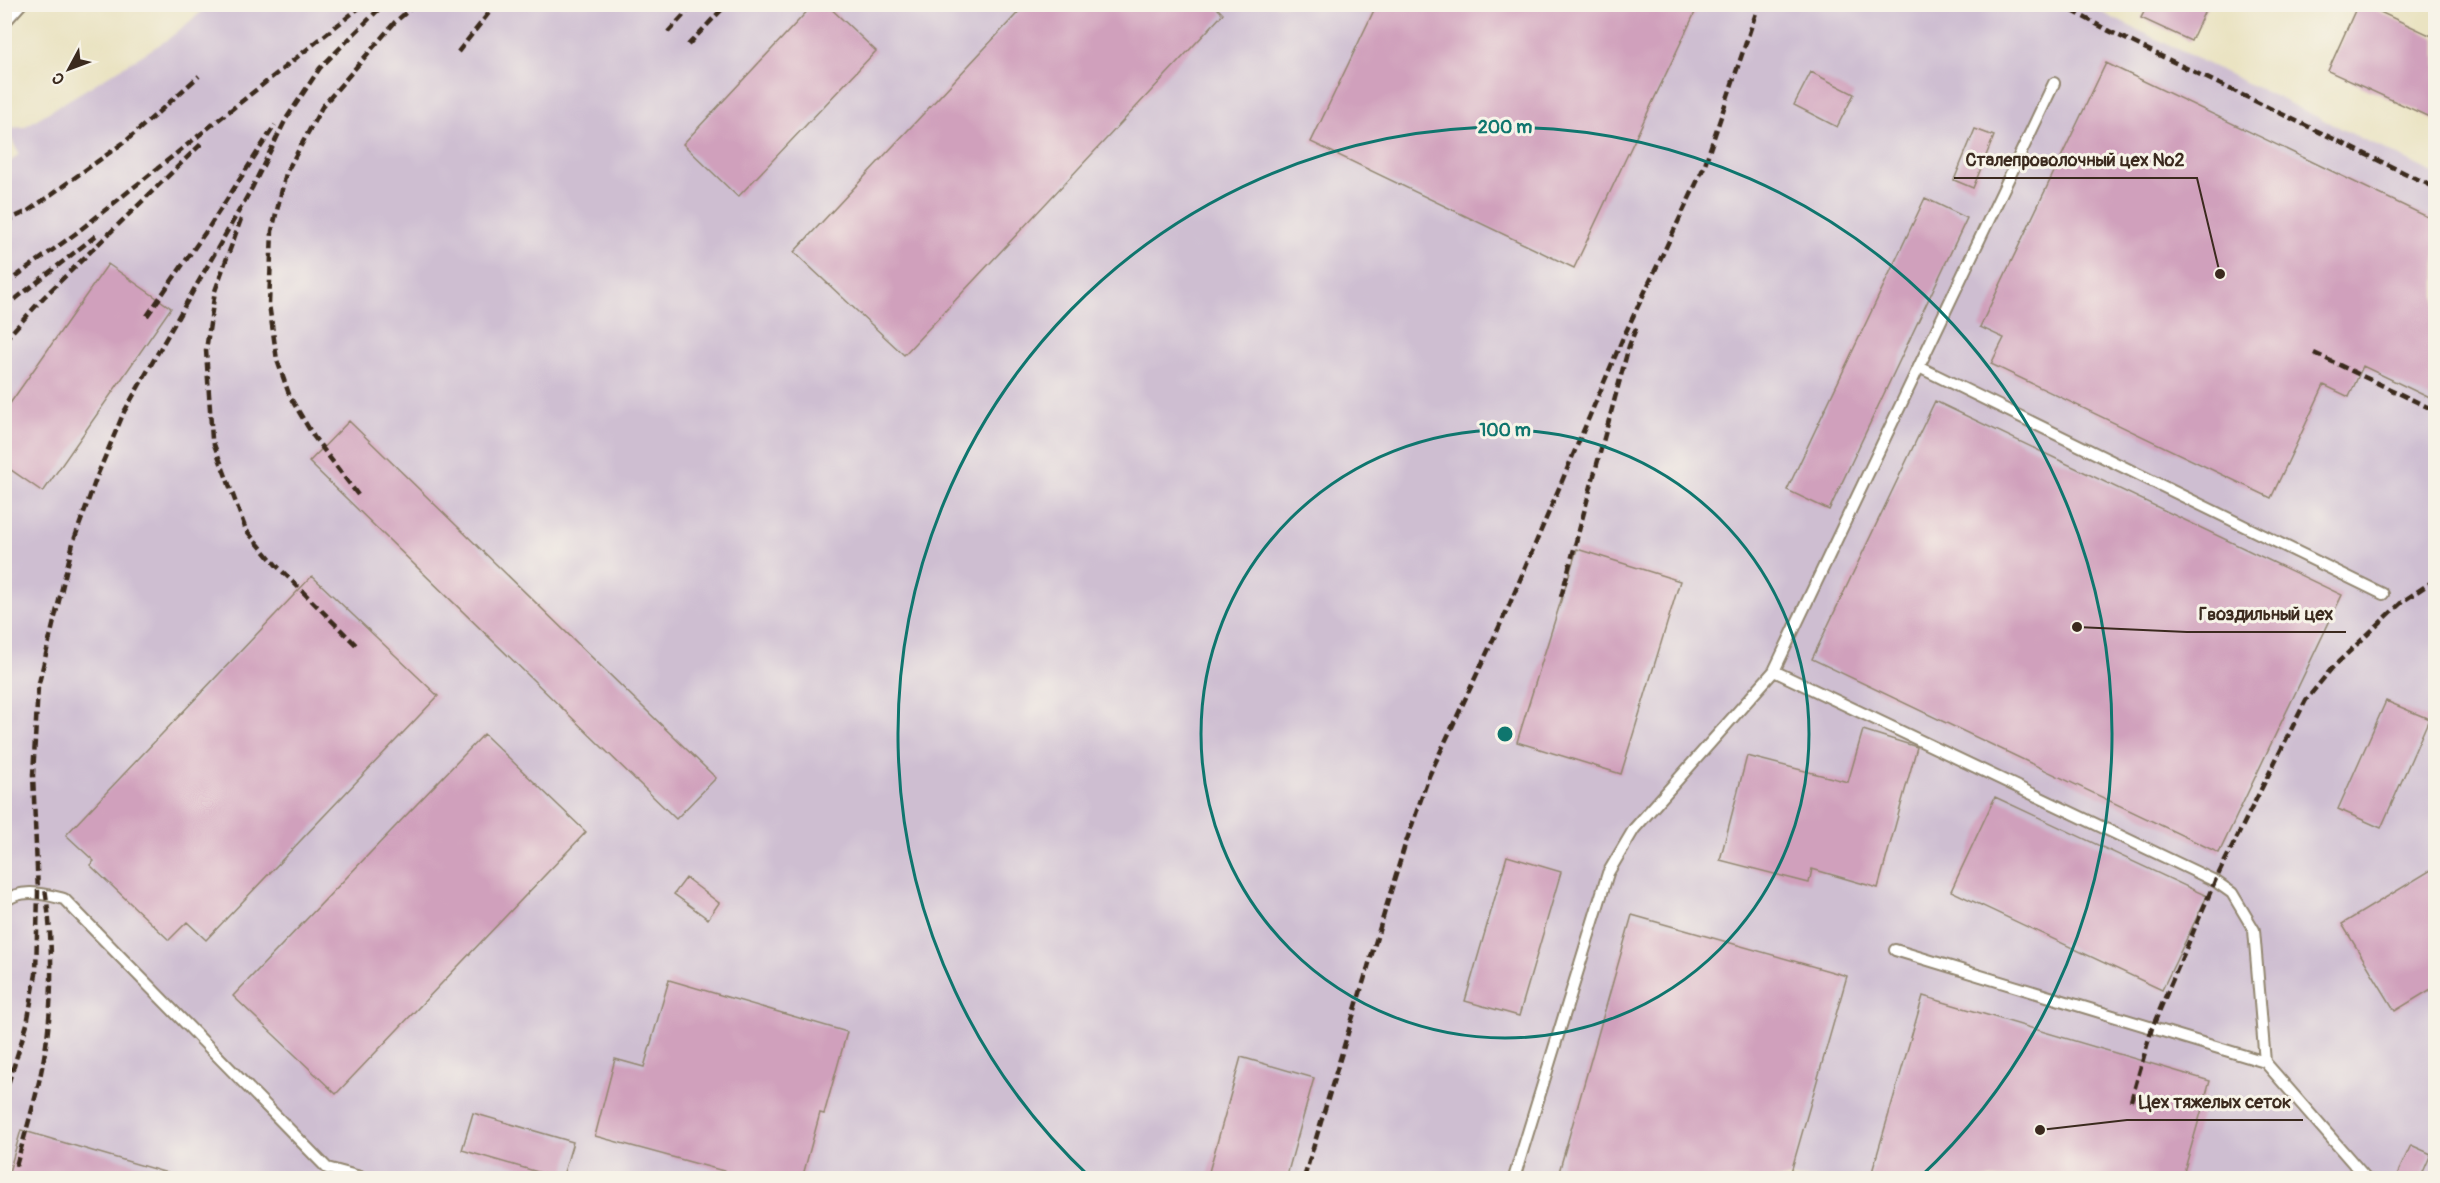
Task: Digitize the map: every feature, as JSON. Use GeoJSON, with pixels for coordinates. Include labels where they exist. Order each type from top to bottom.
{"type":"FeatureCollection","features":[{"type":"Feature","properties":{"kind":"lane"},"geometry":{"type":"LineString","coordinates":[[4,23],[21,4]]}},
{"type":"Feature","properties":{"kind":"lane"},"geometry":{"type":"LineString","coordinates":[[1514,1179],[1608,873],[1634,829],[1774,671],[2054,83]]}},
{"type":"Feature","properties":{"kind":"lane"},"geometry":{"type":"LineString","coordinates":[[1919,367],[2383,594]]}},
{"type":"Feature","properties":{"kind":"lane"},"geometry":{"type":"LineString","coordinates":[[1774,671],[2215,881],[2232,893],[2254,930],[2265,1062]]}},
{"type":"Feature","properties":{"kind":"lane"},"geometry":{"type":"LineString","coordinates":[[4,902],[12,895],[38,892],[64,899],[327,1168],[364,1179]]}},
{"type":"Feature","properties":{"kind":"lane"},"geometry":{"type":"LineString","coordinates":[[1895,950],[2265,1062],[2366,1179]]}},
{"type":"Feature","properties":{"kind":"shaded area"},"geometry":{"type":"Polygon","coordinates":[[[210,5],[2086,5],[2435,174],[2435,1178],[5,1178],[4,168],[19,154],[6,128],[24,127],[167,40],[210,5]]]}},
{"type":"Feature","properties":{"kind":"building"},"geometry":{"type":"Polygon","coordinates":[[[814,4],[826,4],[876,51],[738,197],[683,144],[814,4]]]}},
{"type":"Feature","properties":{"kind":"building"},"geometry":{"type":"Polygon","coordinates":[[[1026,4],[1213,4],[1223,14],[904,355],[794,252],[1026,4]]]}},
{"type":"Feature","properties":{"kind":"building"},"geometry":{"type":"Polygon","coordinates":[[[1377,4],[1699,4],[1574,268],[1311,142],[1377,4]]]}},
{"type":"Feature","properties":{"kind":"building"},"geometry":{"type":"Polygon","coordinates":[[[2148,4],[2208,4],[2191,41],[2141,18],[2148,4]]]}},
{"type":"Feature","properties":{"kind":"building"},"geometry":{"type":"Polygon","coordinates":[[[2358,4],[2363,4],[2436,38],[2436,120],[2328,71],[2358,4]]]}},
{"type":"Feature","properties":{"kind":"building"},"geometry":{"type":"Polygon","coordinates":[[[2106,63],[2436,221],[2436,401],[2363,366],[2349,397],[2324,385],[2271,498],[1991,364],[2004,338],[1980,327],[2106,63]]]}},
{"type":"Feature","properties":{"kind":"building"},"geometry":{"type":"Polygon","coordinates":[[[1811,72],[1854,94],[1837,127],[1794,105],[1811,72]]]}},
{"type":"Feature","properties":{"kind":"building"},"geometry":{"type":"Polygon","coordinates":[[[1975,129],[1994,136],[1973,188],[1954,180],[1975,129]]]}},
{"type":"Feature","properties":{"kind":"building"},"geometry":{"type":"Polygon","coordinates":[[[1925,198],[1967,218],[1829,510],[1787,490],[1925,198]]]}},
{"type":"Feature","properties":{"kind":"building"},"geometry":{"type":"Polygon","coordinates":[[[108,264],[171,308],[43,492],[4,465],[4,412],[108,264]]]}},
{"type":"Feature","properties":{"kind":"building"},"geometry":{"type":"Polygon","coordinates":[[[1935,401],[2342,595],[2219,853],[1812,659],[1935,401]]]}},
{"type":"Feature","properties":{"kind":"building"},"geometry":{"type":"Polygon","coordinates":[[[349,421],[716,778],[676,819],[309,462],[349,421]]]}},
{"type":"Feature","properties":{"kind":"building"},"geometry":{"type":"Polygon","coordinates":[[[1577,549],[1680,581],[1621,774],[1517,742],[1577,549]]]}},
{"type":"Feature","properties":{"kind":"building"},"geometry":{"type":"Polygon","coordinates":[[[312,576],[438,696],[206,940],[187,922],[169,940],[90,865],[94,861],[66,835],[312,576]]]}},
{"type":"Feature","properties":{"kind":"building"},"geometry":{"type":"Polygon","coordinates":[[[2386,701],[2429,719],[2381,828],[2338,809],[2386,701]]]}},
{"type":"Feature","properties":{"kind":"building"},"geometry":{"type":"Polygon","coordinates":[[[1863,730],[1917,747],[1878,888],[1812,869],[1809,883],[1720,860],[1747,756],[1848,782],[1863,730]]]}},
{"type":"Feature","properties":{"kind":"building"},"geometry":{"type":"Polygon","coordinates":[[[484,734],[586,832],[336,1094],[233,996],[484,734]]]}},
{"type":"Feature","properties":{"kind":"building"},"geometry":{"type":"Polygon","coordinates":[[[1995,797],[2207,896],[2162,990],[1951,891],[1995,797]]]}},
{"type":"Feature","properties":{"kind":"building"},"geometry":{"type":"Polygon","coordinates":[[[1507,856],[1561,872],[1519,1016],[1465,1001],[1507,856]]]}},
{"type":"Feature","properties":{"kind":"building"},"geometry":{"type":"Polygon","coordinates":[[[2436,867],[2436,986],[2395,1011],[2342,924],[2436,867]]]}},
{"type":"Feature","properties":{"kind":"building"},"geometry":{"type":"Polygon","coordinates":[[[686,878],[719,903],[708,919],[674,894],[686,878]]]}},
{"type":"Feature","properties":{"kind":"building"},"geometry":{"type":"Polygon","coordinates":[[[1632,915],[1847,976],[1789,1179],[1557,1179],[1632,915]]]}},
{"type":"Feature","properties":{"kind":"building"},"geometry":{"type":"Polygon","coordinates":[[[669,980],[847,1032],[824,1114],[820,1113],[802,1179],[753,1179],[595,1136],[615,1059],[644,1067],[669,980]]]}},
{"type":"Feature","properties":{"kind":"building"},"geometry":{"type":"Polygon","coordinates":[[[1923,996],[2210,1081],[2182,1179],[1870,1179],[1923,996]]]}},
{"type":"Feature","properties":{"kind":"building"},"geometry":{"type":"Polygon","coordinates":[[[1241,1057],[1314,1078],[1286,1179],[1207,1179],[1241,1057]]]}},
{"type":"Feature","properties":{"kind":"building"},"geometry":{"type":"Polygon","coordinates":[[[473,1113],[573,1142],[562,1179],[462,1150],[473,1113]]]}},
{"type":"Feature","properties":{"kind":"building"},"geometry":{"type":"Polygon","coordinates":[[[21,1130],[171,1174],[171,1179],[7,1179],[21,1130]]]}},
{"type":"Feature","properties":{"kind":"building"},"geometry":{"type":"Polygon","coordinates":[[[2411,1145],[2431,1154],[2420,1179],[2395,1179],[2411,1145]]]}},
{"type":"Feature","properties":{"kind":"railway"},"geometry":{"type":"LineString","coordinates":[[4,285],[75,234],[364,4]]}},
{"type":"Feature","properties":{"kind":"railway"},"geometry":{"type":"LineString","coordinates":[[4,1097],[27,1024],[36,974],[38,892],[33,775],[38,687],[73,543],[97,476],[124,412],[252,188],[286,119],[320,68],[384,4]]}},
{"type":"Feature","properties":{"kind":"railway"},"geometry":{"type":"LineString","coordinates":[[358,495],[314,437],[290,397],[277,360],[269,304],[272,231],[286,173],[322,107],[395,22],[416,4]]}},
{"type":"Feature","properties":{"kind":"railway"},"geometry":{"type":"LineString","coordinates":[[458,52],[496,4]]}},
{"type":"Feature","properties":{"kind":"railway"},"geometry":{"type":"LineString","coordinates":[[668,32],[694,4]]}},
{"type":"Feature","properties":{"kind":"railway"},"geometry":{"type":"LineString","coordinates":[[688,45],[727,4]]}},
{"type":"Feature","properties":{"kind":"railway"},"geometry":{"type":"LineString","coordinates":[[1304,1178],[1404,848],[1429,776],[1508,608],[1622,340],[1704,167],[1759,4]]}},
{"type":"Feature","properties":{"kind":"railway"},"geometry":{"type":"LineString","coordinates":[[2060,4],[2109,31],[2436,188]]}},
{"type":"Feature","properties":{"kind":"railway"},"geometry":{"type":"LineString","coordinates":[[4,222],[28,211],[126,141],[199,76]]}},
{"type":"Feature","properties":{"kind":"railway"},"geometry":{"type":"LineString","coordinates":[[147,316],[207,230],[275,125]]}},
{"type":"Feature","properties":{"kind":"railway"},"geometry":{"type":"LineString","coordinates":[[4,341],[44,297],[202,143]]}},
{"type":"Feature","properties":{"kind":"railway"},"geometry":{"type":"LineString","coordinates":[[241,219],[215,291],[206,350],[212,439],[246,530],[276,565],[357,646]]}},
{"type":"Feature","properties":{"kind":"railway"},"geometry":{"type":"LineString","coordinates":[[4,308],[98,234]]}},
{"type":"Feature","properties":{"kind":"railway"},"geometry":{"type":"LineString","coordinates":[[1561,597],[1629,346],[1637,326]]}},
{"type":"Feature","properties":{"kind":"railway"},"geometry":{"type":"LineString","coordinates":[[2314,353],[2436,411]]}},
{"type":"Feature","properties":{"kind":"railway"},"geometry":{"type":"LineString","coordinates":[[2131,1101],[2152,1028],[2215,881],[2306,700],[2332,668],[2402,602],[2436,579]]}},
{"type":"Feature","properties":{"kind":"railway"},"geometry":{"type":"LineString","coordinates":[[16,1166],[40,1076],[48,1027],[51,947],[45,889]]}},
{"type":"Feature","properties":{"kind":"place","name":"Сталепроволочный цех №2"},"geometry":{"type":"Point","coordinates":[2220,274]}},
{"type":"Feature","properties":{"kind":"place","name":"Гвоздильный цех"},"geometry":{"type":"Point","coordinates":[2077,627]}},
{"type":"Feature","properties":{"kind":"place","name":"Цех тяжелых сеток"},"geometry":{"type":"Point","coordinates":[2040,1130]}}]}
